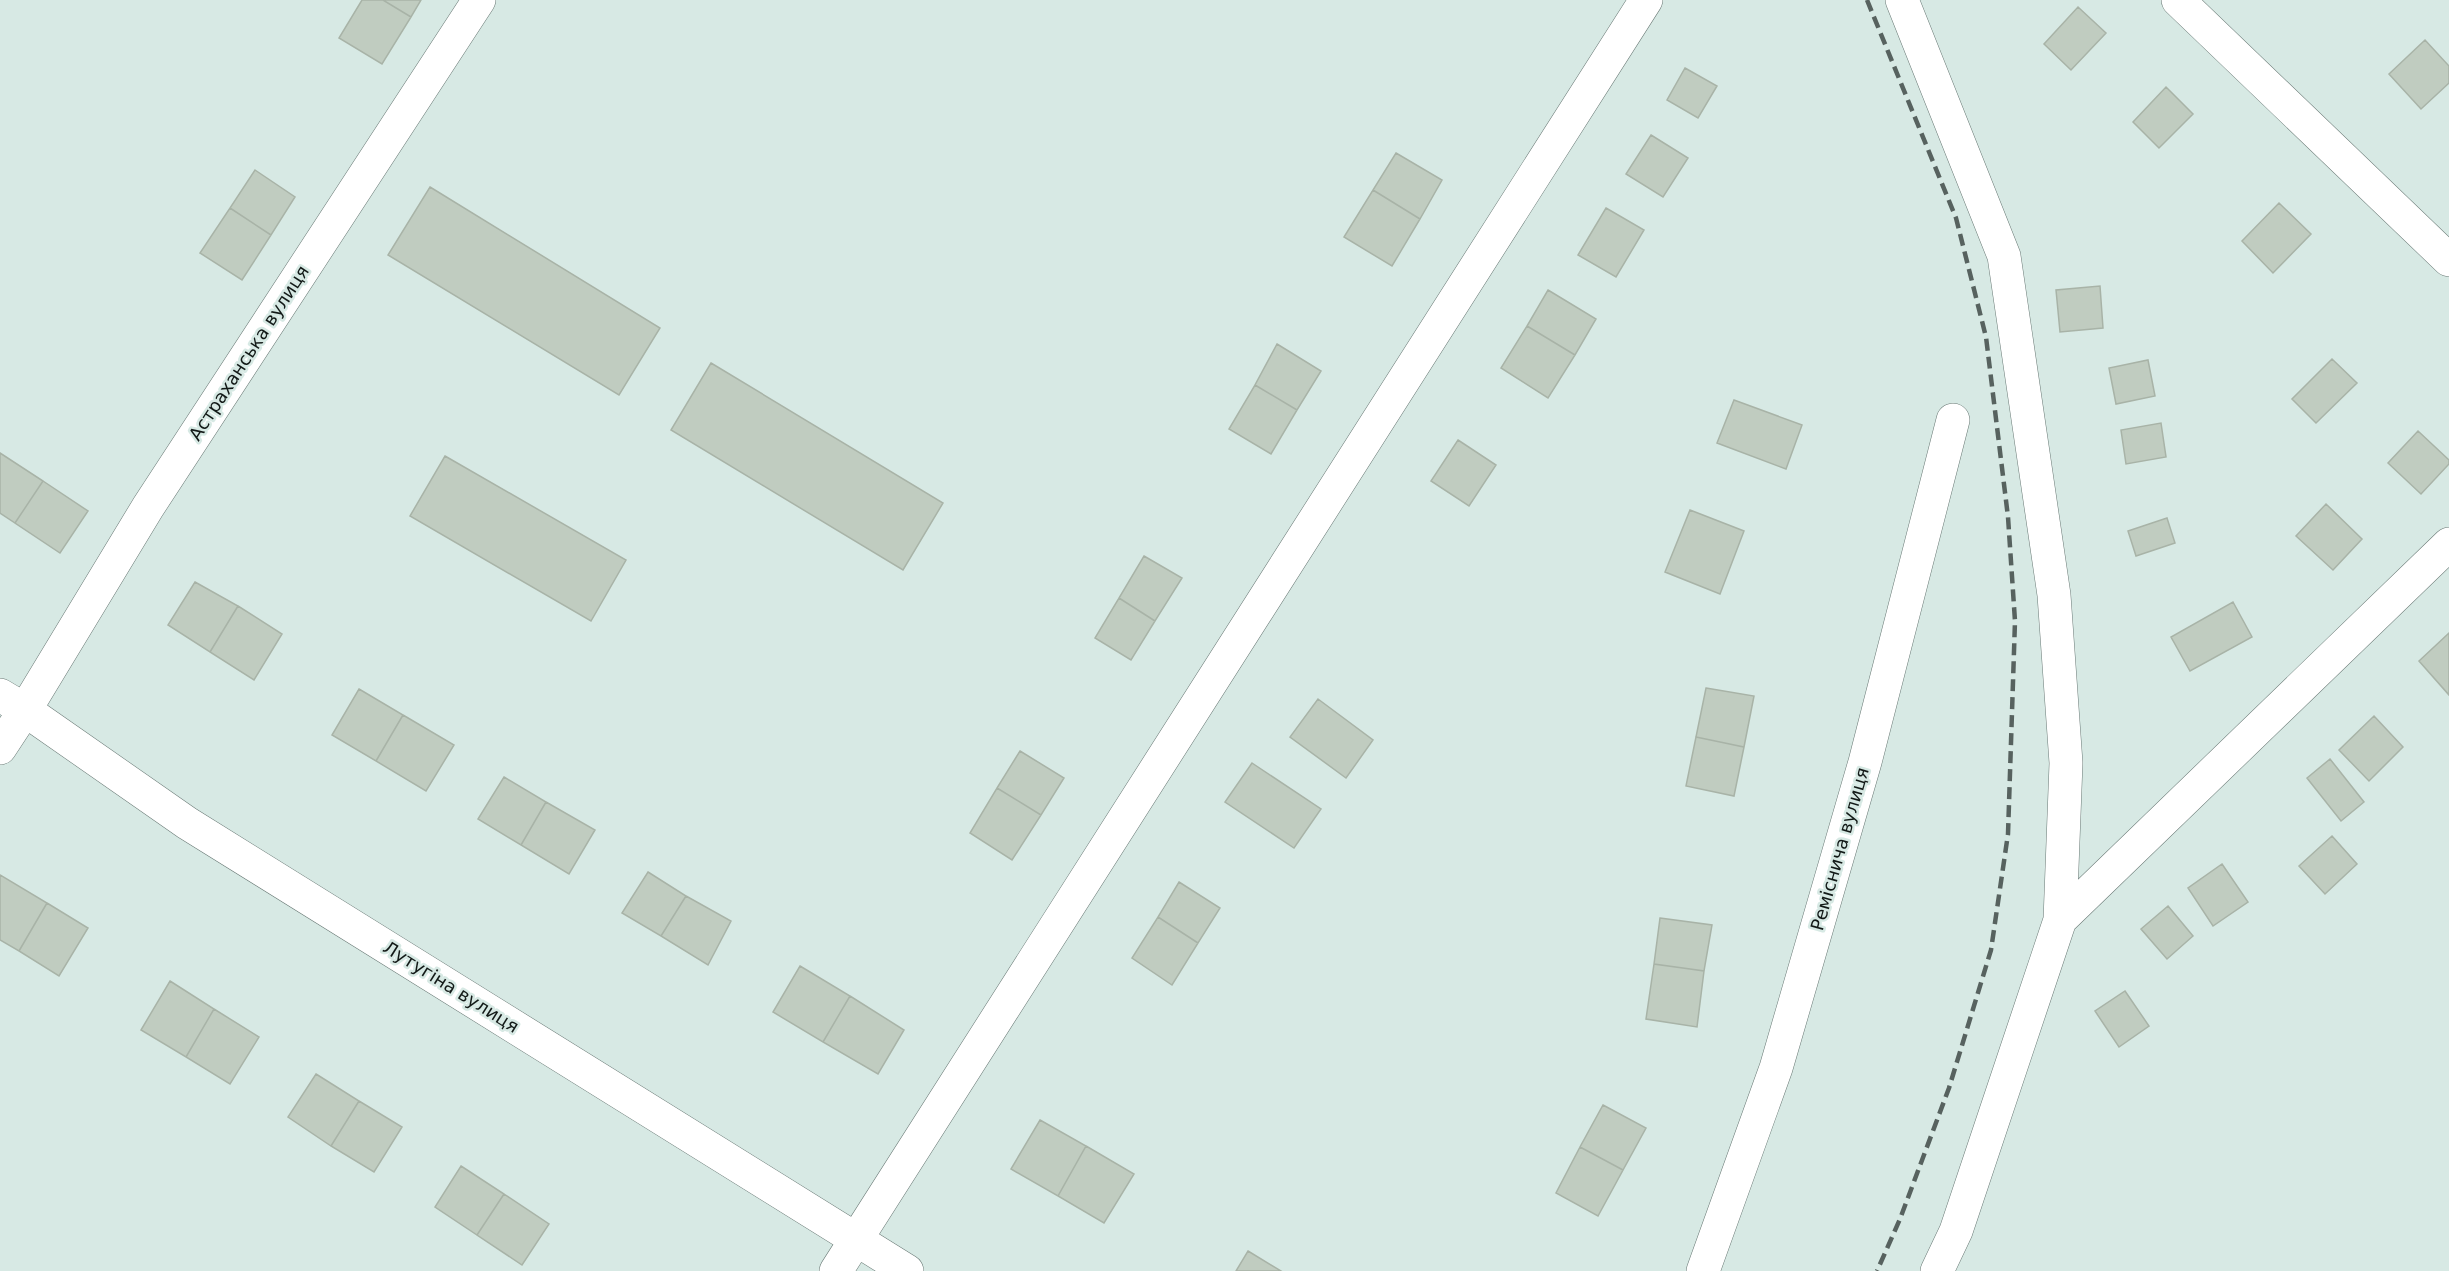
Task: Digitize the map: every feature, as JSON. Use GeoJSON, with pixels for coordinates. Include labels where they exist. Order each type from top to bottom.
{"type":"FeatureCollection","features":[{"type":"Feature","properties":{"kind":"street","name":"Астраханська вулиця"},"geometry":{"type":"LineString","coordinates":[[0,748],[13,703],[148,507],[479,0]]}},
{"type":"Feature","properties":{"kind":"street"},"geometry":{"type":"LineString","coordinates":[[836,1271],[1646,0]]}},
{"type":"Feature","properties":{"kind":"street"},"geometry":{"type":"LineString","coordinates":[[1902,0],[1916,29],[2004,256],[2054,595],[2066,763],[2060,920],[1956,1231],[1937,1271]]}},
{"type":"Feature","properties":{"kind":"street"},"geometry":{"type":"LineString","coordinates":[[2192,4],[2449,260]]}},
{"type":"Feature","properties":{"kind":"street","name":"Реміснича вулиця"},"geometry":{"type":"LineString","coordinates":[[1703,1271],[1776,1068],[1865,762],[1953,420]]}},
{"type":"Feature","properties":{"kind":"street"},"geometry":{"type":"LineString","coordinates":[[2060,920],[2449,544]]}},
{"type":"Feature","properties":{"kind":"street","name":"Лутугіна вулиця"},"geometry":{"type":"LineString","coordinates":[[13,703],[187,823],[908,1271]]}},
{"type":"Feature","properties":{"kind":"building"},"geometry":{"type":"Polygon","coordinates":[[[362,0],[383,0],[411,17],[382,64],[339,38],[362,0]]]}},
{"type":"Feature","properties":{"kind":"building"},"geometry":{"type":"Polygon","coordinates":[[[383,0],[421,0],[411,17],[383,0]]]}},
{"type":"Feature","properties":{"kind":"building"},"geometry":{"type":"Polygon","coordinates":[[[2078,7],[2106,33],[2071,70],[2044,44],[2078,7]]]}},
{"type":"Feature","properties":{"kind":"building"},"geometry":{"type":"Polygon","coordinates":[[[2425,40],[2449,66],[2449,83],[2421,109],[2389,74],[2425,40]]]}},
{"type":"Feature","properties":{"kind":"building"},"geometry":{"type":"Polygon","coordinates":[[[1685,68],[1717,86],[1698,118],[1667,100],[1685,68]]]}},
{"type":"Feature","properties":{"kind":"building"},"geometry":{"type":"Polygon","coordinates":[[[2166,87],[2193,114],[2159,148],[2133,122],[2166,87]]]}},
{"type":"Feature","properties":{"kind":"building"},"geometry":{"type":"Polygon","coordinates":[[[1651,135],[1688,158],[1663,197],[1626,174],[1651,135]]]}},
{"type":"Feature","properties":{"kind":"building"},"geometry":{"type":"Polygon","coordinates":[[[1396,153],[1442,180],[1420,219],[1373,190],[1396,153]]]}},
{"type":"Feature","properties":{"kind":"building"},"geometry":{"type":"Polygon","coordinates":[[[255,170],[295,197],[271,235],[230,208],[255,170]]]}},
{"type":"Feature","properties":{"kind":"building"},"geometry":{"type":"Polygon","coordinates":[[[430,187],[660,328],[619,395],[388,255],[430,187]]]}},
{"type":"Feature","properties":{"kind":"building"},"geometry":{"type":"Polygon","coordinates":[[[1373,190],[1420,219],[1392,266],[1344,237],[1373,190]]]}},
{"type":"Feature","properties":{"kind":"building"},"geometry":{"type":"Polygon","coordinates":[[[2279,203],[2311,234],[2273,273],[2242,241],[2279,203]]]}},
{"type":"Feature","properties":{"kind":"building"},"geometry":{"type":"Polygon","coordinates":[[[230,208],[271,235],[242,280],[200,253],[230,208]]]}},
{"type":"Feature","properties":{"kind":"building"},"geometry":{"type":"Polygon","coordinates":[[[1606,208],[1644,230],[1616,277],[1578,255],[1606,208]]]}},
{"type":"Feature","properties":{"kind":"building"},"geometry":{"type":"Polygon","coordinates":[[[2100,286],[2103,328],[2060,332],[2056,290],[2100,286]]]}},
{"type":"Feature","properties":{"kind":"building"},"geometry":{"type":"Polygon","coordinates":[[[1548,290],[1596,319],[1575,355],[1527,326],[1548,290]]]}},
{"type":"Feature","properties":{"kind":"building"},"geometry":{"type":"Polygon","coordinates":[[[1527,326],[1575,355],[1548,398],[1501,368],[1527,326]]]}},
{"type":"Feature","properties":{"kind":"building"},"geometry":{"type":"Polygon","coordinates":[[[1277,344],[1321,371],[1297,410],[1255,385],[1277,344]]]}},
{"type":"Feature","properties":{"kind":"building"},"geometry":{"type":"Polygon","coordinates":[[[2332,359],[2357,383],[2316,423],[2292,399],[2332,359]]]}},
{"type":"Feature","properties":{"kind":"building"},"geometry":{"type":"Polygon","coordinates":[[[2148,360],[2155,396],[2116,404],[2109,368],[2148,360]]]}},
{"type":"Feature","properties":{"kind":"building"},"geometry":{"type":"Polygon","coordinates":[[[711,363],[943,503],[903,570],[671,430],[711,363]]]}},
{"type":"Feature","properties":{"kind":"building"},"geometry":{"type":"Polygon","coordinates":[[[1255,385],[1297,410],[1271,454],[1229,429],[1255,385]]]}},
{"type":"Feature","properties":{"kind":"building"},"geometry":{"type":"Polygon","coordinates":[[[1734,400],[1802,425],[1786,469],[1717,443],[1734,400]]]}},
{"type":"Feature","properties":{"kind":"building"},"geometry":{"type":"Polygon","coordinates":[[[2161,423],[2166,457],[2126,464],[2121,430],[2161,423]]]}},
{"type":"Feature","properties":{"kind":"building"},"geometry":{"type":"Polygon","coordinates":[[[2418,431],[2449,460],[2449,464],[2421,494],[2388,463],[2418,431]]]}},
{"type":"Feature","properties":{"kind":"building"},"geometry":{"type":"Polygon","coordinates":[[[1458,440],[1496,465],[1469,506],[1431,481],[1458,440]]]}},
{"type":"Feature","properties":{"kind":"building"},"geometry":{"type":"Polygon","coordinates":[[[0,453],[43,481],[15,523],[0,513],[0,453]]]}},
{"type":"Feature","properties":{"kind":"building"},"geometry":{"type":"Polygon","coordinates":[[[445,456],[626,560],[591,621],[410,516],[445,456]]]}},
{"type":"Feature","properties":{"kind":"building"},"geometry":{"type":"Polygon","coordinates":[[[43,481],[88,511],[60,553],[15,523],[43,481]]]}},
{"type":"Feature","properties":{"kind":"building"},"geometry":{"type":"Polygon","coordinates":[[[2326,504],[2362,539],[2333,570],[2296,536],[2326,504]]]}},
{"type":"Feature","properties":{"kind":"building"},"geometry":{"type":"Polygon","coordinates":[[[1690,510],[1744,531],[1720,594],[1665,572],[1690,510]]]}},
{"type":"Feature","properties":{"kind":"building"},"geometry":{"type":"Polygon","coordinates":[[[2167,518],[2175,543],[2136,556],[2128,531],[2167,518]]]}},
{"type":"Feature","properties":{"kind":"building"},"geometry":{"type":"Polygon","coordinates":[[[1144,556],[1182,578],[1155,621],[1119,598],[1144,556]]]}},
{"type":"Feature","properties":{"kind":"building"},"geometry":{"type":"Polygon","coordinates":[[[195,582],[238,606],[210,652],[168,625],[195,582]]]}},
{"type":"Feature","properties":{"kind":"building"},"geometry":{"type":"Polygon","coordinates":[[[1119,598],[1155,621],[1131,660],[1095,638],[1119,598]]]}},
{"type":"Feature","properties":{"kind":"building"},"geometry":{"type":"Polygon","coordinates":[[[2233,602],[2252,637],[2190,671],[2171,637],[2233,602]]]}},
{"type":"Feature","properties":{"kind":"building"},"geometry":{"type":"Polygon","coordinates":[[[238,606],[282,634],[254,680],[210,652],[238,606]]]}},
{"type":"Feature","properties":{"kind":"building"},"geometry":{"type":"Polygon","coordinates":[[[2449,633],[2449,695],[2419,661],[2449,633]]]}},
{"type":"Feature","properties":{"kind":"building"},"geometry":{"type":"Polygon","coordinates":[[[1706,688],[1754,696],[1744,747],[1696,737],[1706,688]]]}},
{"type":"Feature","properties":{"kind":"building"},"geometry":{"type":"Polygon","coordinates":[[[359,689],[403,715],[376,761],[332,735],[359,689]]]}},
{"type":"Feature","properties":{"kind":"building"},"geometry":{"type":"Polygon","coordinates":[[[1318,699],[1373,740],[1346,778],[1290,737],[1318,699]]]}},
{"type":"Feature","properties":{"kind":"building"},"geometry":{"type":"Polygon","coordinates":[[[403,715],[454,745],[426,791],[376,761],[403,715]]]}},
{"type":"Feature","properties":{"kind":"building"},"geometry":{"type":"Polygon","coordinates":[[[2374,716],[2403,747],[2369,781],[2339,750],[2374,716]]]}},
{"type":"Feature","properties":{"kind":"building"},"geometry":{"type":"Polygon","coordinates":[[[1696,737],[1744,747],[1734,796],[1686,786],[1696,737]]]}},
{"type":"Feature","properties":{"kind":"building"},"geometry":{"type":"Polygon","coordinates":[[[1020,751],[1064,778],[1041,815],[997,788],[1020,751]]]}},
{"type":"Feature","properties":{"kind":"building"},"geometry":{"type":"Polygon","coordinates":[[[2330,759],[2364,802],[2341,821],[2307,778],[2330,759]]]}},
{"type":"Feature","properties":{"kind":"building"},"geometry":{"type":"Polygon","coordinates":[[[1252,763],[1321,809],[1294,848],[1225,802],[1252,763]]]}},
{"type":"Feature","properties":{"kind":"building"},"geometry":{"type":"Polygon","coordinates":[[[504,777],[546,802],[521,845],[478,819],[504,777]]]}},
{"type":"Feature","properties":{"kind":"building"},"geometry":{"type":"Polygon","coordinates":[[[997,788],[1041,815],[1012,860],[970,833],[997,788]]]}},
{"type":"Feature","properties":{"kind":"building"},"geometry":{"type":"Polygon","coordinates":[[[546,802],[595,830],[569,874],[521,845],[546,802]]]}},
{"type":"Feature","properties":{"kind":"building"},"geometry":{"type":"Polygon","coordinates":[[[2332,836],[2357,864],[2325,894],[2299,866],[2332,836]]]}},
{"type":"Feature","properties":{"kind":"building"},"geometry":{"type":"Polygon","coordinates":[[[2222,864],[2248,902],[2213,926],[2188,888],[2222,864]]]}},
{"type":"Feature","properties":{"kind":"building"},"geometry":{"type":"Polygon","coordinates":[[[648,872],[686,896],[661,936],[622,913],[648,872]]]}},
{"type":"Feature","properties":{"kind":"building"},"geometry":{"type":"Polygon","coordinates":[[[0,875],[47,903],[19,951],[0,940],[0,875]]]}},
{"type":"Feature","properties":{"kind":"building"},"geometry":{"type":"Polygon","coordinates":[[[1179,882],[1220,908],[1198,943],[1158,917],[1179,882]]]}},
{"type":"Feature","properties":{"kind":"building"},"geometry":{"type":"Polygon","coordinates":[[[686,896],[731,921],[708,965],[661,936],[686,896]]]}},
{"type":"Feature","properties":{"kind":"building"},"geometry":{"type":"Polygon","coordinates":[[[47,903],[88,928],[59,976],[19,951],[47,903]]]}},
{"type":"Feature","properties":{"kind":"building"},"geometry":{"type":"Polygon","coordinates":[[[2168,906],[2193,936],[2167,959],[2141,929],[2168,906]]]}},
{"type":"Feature","properties":{"kind":"building"},"geometry":{"type":"Polygon","coordinates":[[[1158,917],[1198,943],[1172,985],[1132,958],[1158,917]]]}},
{"type":"Feature","properties":{"kind":"building"},"geometry":{"type":"Polygon","coordinates":[[[1660,918],[1712,925],[1704,971],[1654,964],[1660,918]]]}},
{"type":"Feature","properties":{"kind":"building"},"geometry":{"type":"Polygon","coordinates":[[[1654,964],[1704,971],[1697,1027],[1646,1019],[1654,964]]]}},
{"type":"Feature","properties":{"kind":"building"},"geometry":{"type":"Polygon","coordinates":[[[800,966],[850,996],[823,1042],[773,1012],[800,966]]]}},
{"type":"Feature","properties":{"kind":"building"},"geometry":{"type":"Polygon","coordinates":[[[170,981],[214,1009],[186,1057],[141,1030],[170,981]]]}},
{"type":"Feature","properties":{"kind":"building"},"geometry":{"type":"Polygon","coordinates":[[[2125,991],[2149,1026],[2119,1047],[2095,1011],[2125,991]]]}},
{"type":"Feature","properties":{"kind":"building"},"geometry":{"type":"Polygon","coordinates":[[[850,996],[904,1030],[878,1074],[823,1042],[850,996]]]}},
{"type":"Feature","properties":{"kind":"building"},"geometry":{"type":"Polygon","coordinates":[[[214,1009],[259,1037],[230,1084],[186,1057],[214,1009]]]}},
{"type":"Feature","properties":{"kind":"building"},"geometry":{"type":"Polygon","coordinates":[[[316,1074],[359,1101],[331,1146],[288,1117],[316,1074]]]}},
{"type":"Feature","properties":{"kind":"building"},"geometry":{"type":"Polygon","coordinates":[[[359,1101],[402,1127],[374,1172],[331,1146],[359,1101]]]}},
{"type":"Feature","properties":{"kind":"building"},"geometry":{"type":"Polygon","coordinates":[[[1603,1105],[1646,1128],[1623,1170],[1580,1147],[1603,1105]]]}},
{"type":"Feature","properties":{"kind":"building"},"geometry":{"type":"Polygon","coordinates":[[[1040,1120],[1086,1146],[1058,1196],[1011,1169],[1040,1120]]]}},
{"type":"Feature","properties":{"kind":"building"},"geometry":{"type":"Polygon","coordinates":[[[1086,1146],[1134,1174],[1104,1223],[1058,1196],[1086,1146]]]}},
{"type":"Feature","properties":{"kind":"building"},"geometry":{"type":"Polygon","coordinates":[[[1580,1147],[1623,1170],[1598,1216],[1556,1193],[1580,1147]]]}},
{"type":"Feature","properties":{"kind":"building"},"geometry":{"type":"Polygon","coordinates":[[[461,1166],[504,1194],[477,1235],[435,1207],[461,1166]]]}},
{"type":"Feature","properties":{"kind":"building"},"geometry":{"type":"Polygon","coordinates":[[[504,1194],[549,1224],[522,1265],[477,1235],[504,1194]]]}},
{"type":"Feature","properties":{"kind":"building"},"geometry":{"type":"Polygon","coordinates":[[[1248,1251],[1281,1271],[1236,1271],[1248,1251]]]}},
{"type":"Feature","properties":{"kind":"railway"},"geometry":{"type":"LineString","coordinates":[[1867,0],[1956,218],[1986,337],[2008,517],[2015,621],[2008,834],[1991,950],[1949,1088],[1900,1219],[1877,1271]]}}]}
